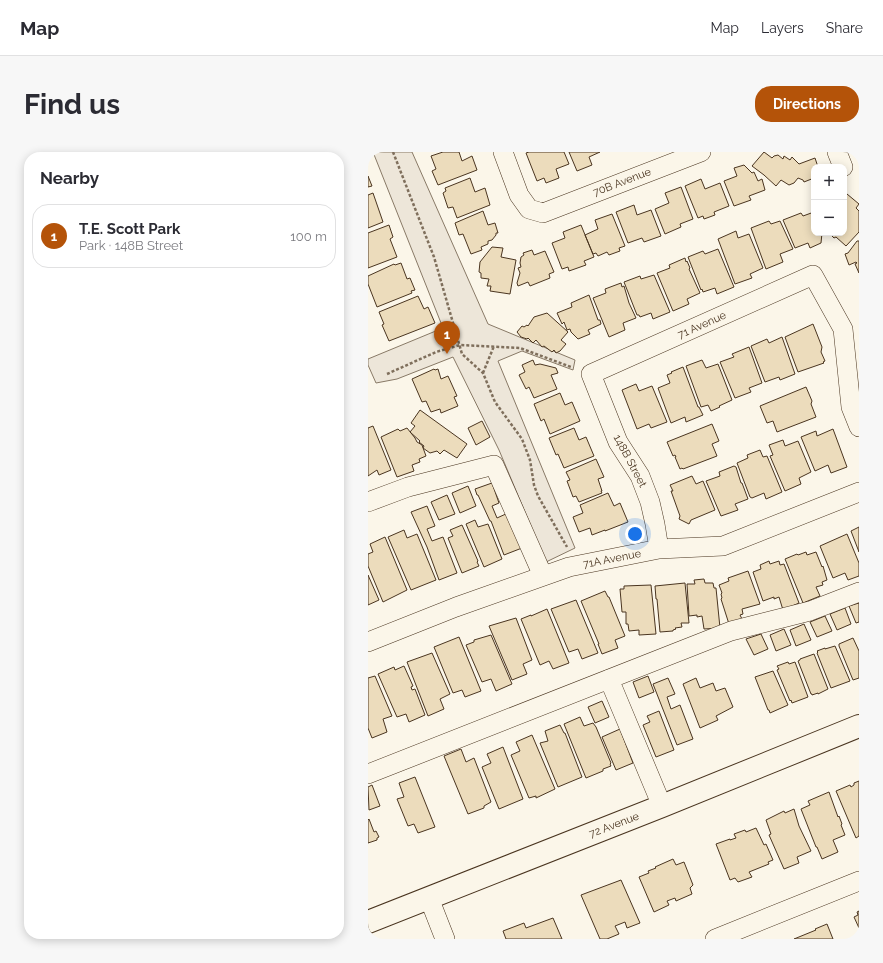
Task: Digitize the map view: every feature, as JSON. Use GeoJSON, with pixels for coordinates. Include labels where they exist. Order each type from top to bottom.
{"type":"FeatureCollection","features":[{"type":"Feature","properties":{"kind":"main road","name":"72 Avenue"},"geometry":{"type":"LineString","coordinates":[[368,922],[662,806],[859,726]]}},
{"type":"Feature","properties":{"kind":"street","name":"70B Avenue"},"geometry":{"type":"LineString","coordinates":[[503,152],[519,195],[529,210],[543,213],[701,152]]}},
{"type":"Feature","properties":{"kind":"street"},"geometry":{"type":"LineString","coordinates":[[837,152],[842,164]]}},
{"type":"Feature","properties":{"kind":"street","name":"71 Avenue"},"geometry":{"type":"LineString","coordinates":[[591,374],[813,275],[843,329],[851,406],[859,427]]}},
{"type":"Feature","properties":{"kind":"street","name":"148B Street"},"geometry":{"type":"LineString","coordinates":[[591,374],[618,442],[640,476],[650,502],[659,549]]}},
{"type":"Feature","properties":{"kind":"street"},"geometry":{"type":"LineString","coordinates":[[368,502],[408,487],[494,465],[543,576]]}},
{"type":"Feature","properties":{"kind":"street","name":"71A Avenue"},"geometry":{"type":"LineString","coordinates":[[368,642],[456,607],[569,567],[659,549],[723,546],[859,492]]}},
{"type":"Feature","properties":{"kind":"street"},"geometry":{"type":"LineString","coordinates":[[368,774],[731,631],[810,611],[859,592]]}},
{"type":"Feature","properties":{"kind":"street"},"geometry":{"type":"LineString","coordinates":[[609,679],[662,806]]}},
{"type":"Feature","properties":{"kind":"street"},"geometry":{"type":"LineString","coordinates":[[715,939],[859,881]]}},
{"type":"Feature","properties":{"kind":"street"},"geometry":{"type":"LineString","coordinates":[[429,898],[445,939]]}},
{"type":"Feature","properties":{"kind":"path"},"geometry":{"type":"LineString","coordinates":[[392,152],[434,257],[462,354],[483,373],[495,402],[522,439],[530,460],[534,485],[538,496],[567,547]]}},
{"type":"Feature","properties":{"kind":"path"},"geometry":{"type":"LineString","coordinates":[[387,374],[436,352],[460,345],[520,348],[571,367]]}},
{"type":"Feature","properties":{"kind":"path"},"geometry":{"type":"LineString","coordinates":[[483,373],[494,346]]}},
{"type":"Feature","properties":{"kind":"shaded area"},"geometry":{"type":"Polygon","coordinates":[[[373,152],[412,152],[488,324],[575,360],[573,370],[522,351],[498,361],[575,548],[546,562],[499,450],[453,357],[397,379],[376,383],[368,365],[368,359],[443,328],[373,152]]]}},
{"type":"Feature","properties":{"kind":"building"},"geometry":{"type":"Polygon","coordinates":[[[443,152],[459,152],[462,161],[472,156],[477,170],[438,185],[432,171],[436,169],[431,156],[443,152]]]}},
{"type":"Feature","properties":{"kind":"building"},"geometry":{"type":"Polygon","coordinates":[[[564,152],[569,164],[556,169],[559,178],[546,183],[544,178],[537,181],[526,153],[564,152]]]}},
{"type":"Feature","properties":{"kind":"building"},"geometry":{"type":"Polygon","coordinates":[[[569,152],[600,152],[589,157],[592,165],[577,171],[569,152]]]}},
{"type":"Feature","properties":{"kind":"building"},"geometry":{"type":"Polygon","coordinates":[[[764,152],[772,158],[778,155],[783,159],[784,156],[790,160],[792,157],[799,164],[815,158],[817,164],[811,164],[811,179],[804,182],[798,178],[794,183],[789,185],[781,180],[776,186],[752,166],[764,152]]]}},
{"type":"Feature","properties":{"kind":"building"},"geometry":{"type":"Polygon","coordinates":[[[744,165],[752,173],[754,172],[758,181],[762,179],[765,190],[749,196],[751,200],[734,206],[724,181],[737,176],[734,168],[744,165]]]}},
{"type":"Feature","properties":{"kind":"building"},"geometry":{"type":"Polygon","coordinates":[[[368,176],[372,186],[368,187],[368,176]]]}},
{"type":"Feature","properties":{"kind":"building"},"geometry":{"type":"Polygon","coordinates":[[[470,178],[475,192],[485,188],[490,205],[457,218],[453,207],[448,208],[443,193],[446,191],[445,188],[470,178]]]}},
{"type":"Feature","properties":{"kind":"building"},"geometry":{"type":"Polygon","coordinates":[[[701,179],[705,189],[720,183],[729,206],[714,212],[715,215],[704,219],[703,216],[698,218],[685,186],[701,179]]]}},
{"type":"Feature","properties":{"kind":"building"},"geometry":{"type":"Polygon","coordinates":[[[681,187],[693,219],[680,224],[681,227],[665,234],[655,209],[669,203],[665,193],[681,187]]]}},
{"type":"Feature","properties":{"kind":"building"},"geometry":{"type":"Polygon","coordinates":[[[373,193],[383,222],[368,228],[368,195],[373,193]]]}},
{"type":"Feature","properties":{"kind":"building"},"geometry":{"type":"Polygon","coordinates":[[[847,194],[859,204],[856,208],[859,211],[859,232],[846,246],[836,237],[834,238],[832,236],[847,236],[847,194]]]}},
{"type":"Feature","properties":{"kind":"building"},"geometry":{"type":"Polygon","coordinates":[[[634,205],[637,215],[651,210],[661,236],[644,242],[642,238],[628,243],[616,212],[634,205]]]}},
{"type":"Feature","properties":{"kind":"building"},"geometry":{"type":"Polygon","coordinates":[[[483,211],[488,225],[495,223],[498,233],[496,233],[492,240],[488,241],[488,244],[481,247],[482,250],[471,254],[463,234],[459,235],[455,223],[483,211]]]}},
{"type":"Feature","properties":{"kind":"building"},"geometry":{"type":"Polygon","coordinates":[[[801,213],[803,216],[811,213],[811,236],[822,236],[821,243],[810,248],[808,243],[795,248],[783,220],[801,213]]]}},
{"type":"Feature","properties":{"kind":"building"},"geometry":{"type":"Polygon","coordinates":[[[612,214],[625,246],[619,248],[620,251],[609,255],[607,252],[598,256],[596,253],[593,254],[585,235],[598,229],[595,220],[612,214]]]}},
{"type":"Feature","properties":{"kind":"building"},"geometry":{"type":"Polygon","coordinates":[[[769,221],[771,224],[780,221],[793,249],[780,254],[783,262],[766,269],[751,228],[769,221]]]}},
{"type":"Feature","properties":{"kind":"building"},"geometry":{"type":"Polygon","coordinates":[[[389,225],[393,237],[390,239],[397,257],[368,268],[368,233],[389,225]]]}},
{"type":"Feature","properties":{"kind":"building"},"geometry":{"type":"Polygon","coordinates":[[[581,225],[594,257],[584,261],[586,265],[569,271],[568,267],[562,269],[552,243],[565,238],[563,232],[581,225]]]}},
{"type":"Feature","properties":{"kind":"building"},"geometry":{"type":"Polygon","coordinates":[[[736,231],[738,238],[749,234],[763,268],[750,274],[752,278],[735,284],[718,239],[736,231]]]}},
{"type":"Feature","properties":{"kind":"building"},"geometry":{"type":"Polygon","coordinates":[[[857,241],[859,241],[859,273],[855,264],[857,263],[856,262],[849,265],[845,254],[848,253],[857,241]]]}},
{"type":"Feature","properties":{"kind":"building"},"geometry":{"type":"Polygon","coordinates":[[[492,247],[503,248],[501,257],[516,260],[510,294],[490,291],[491,286],[487,286],[489,279],[481,278],[481,273],[479,272],[480,262],[492,247]]]}},
{"type":"Feature","properties":{"kind":"building"},"geometry":{"type":"Polygon","coordinates":[[[718,249],[734,287],[717,294],[715,288],[703,292],[688,257],[703,251],[705,254],[718,249]]]}},
{"type":"Feature","properties":{"kind":"building"},"geometry":{"type":"Polygon","coordinates":[[[532,250],[534,255],[545,251],[554,272],[549,274],[550,278],[530,286],[528,282],[518,286],[517,283],[520,273],[518,268],[521,267],[521,257],[524,255],[523,253],[532,250]]]}},
{"type":"Feature","properties":{"kind":"building"},"geometry":{"type":"Polygon","coordinates":[[[685,258],[700,293],[687,299],[689,304],[673,311],[657,273],[670,268],[669,265],[685,258]]]}},
{"type":"Feature","properties":{"kind":"building"},"geometry":{"type":"Polygon","coordinates":[[[401,263],[407,279],[410,278],[415,290],[411,291],[412,293],[377,307],[368,284],[368,276],[394,264],[401,263]]]}},
{"type":"Feature","properties":{"kind":"building"},"geometry":{"type":"Polygon","coordinates":[[[654,275],[670,312],[653,319],[651,313],[640,317],[637,315],[624,282],[640,276],[641,279],[654,275]]]}},
{"type":"Feature","properties":{"kind":"building"},"geometry":{"type":"Polygon","coordinates":[[[621,283],[622,287],[624,286],[629,303],[636,318],[623,323],[625,330],[609,337],[593,298],[606,293],[605,289],[621,283]]]}},
{"type":"Feature","properties":{"kind":"building"},"geometry":{"type":"Polygon","coordinates":[[[589,295],[598,320],[600,320],[601,324],[588,330],[590,334],[578,339],[570,329],[567,330],[564,322],[562,324],[557,313],[572,307],[571,303],[589,295]]]}},
{"type":"Feature","properties":{"kind":"building"},"geometry":{"type":"Polygon","coordinates":[[[418,296],[424,309],[428,307],[435,323],[389,341],[382,325],[384,324],[379,312],[418,296]]]}},
{"type":"Feature","properties":{"kind":"building"},"geometry":{"type":"Polygon","coordinates":[[[547,313],[568,332],[561,340],[566,344],[556,353],[554,350],[552,352],[544,346],[542,347],[536,340],[533,343],[528,338],[521,337],[517,332],[522,326],[528,326],[534,317],[547,313]]]}},
{"type":"Feature","properties":{"kind":"building"},"geometry":{"type":"Polygon","coordinates":[[[813,324],[822,347],[821,352],[825,361],[823,362],[824,363],[798,372],[785,337],[813,324]]]}},
{"type":"Feature","properties":{"kind":"building"},"geometry":{"type":"Polygon","coordinates":[[[782,337],[795,374],[780,380],[779,377],[765,382],[751,346],[767,339],[769,343],[782,337]]]}},
{"type":"Feature","properties":{"kind":"building"},"geometry":{"type":"Polygon","coordinates":[[[749,347],[762,383],[749,388],[751,392],[735,398],[720,362],[734,357],[732,354],[749,347]]]}},
{"type":"Feature","properties":{"kind":"building"},"geometry":{"type":"Polygon","coordinates":[[[533,360],[535,365],[540,364],[556,368],[558,373],[551,375],[557,389],[534,398],[529,387],[526,389],[519,375],[525,372],[522,365],[533,360]]]}},
{"type":"Feature","properties":{"kind":"building"},"geometry":{"type":"Polygon","coordinates":[[[702,360],[706,368],[718,364],[732,400],[711,411],[708,405],[701,407],[686,366],[702,360]]]}},
{"type":"Feature","properties":{"kind":"building"},"geometry":{"type":"Polygon","coordinates":[[[683,367],[698,407],[703,415],[686,422],[685,417],[671,423],[658,388],[670,383],[667,375],[683,367]]]}},
{"type":"Feature","properties":{"kind":"building"},"geometry":{"type":"Polygon","coordinates":[[[434,369],[438,369],[441,379],[448,376],[457,396],[454,397],[458,406],[441,413],[440,409],[431,412],[426,401],[422,402],[412,379],[434,369]]]}},
{"type":"Feature","properties":{"kind":"building"},"geometry":{"type":"Polygon","coordinates":[[[636,384],[639,391],[652,386],[667,422],[651,428],[649,424],[637,429],[622,390],[636,384]]]}},
{"type":"Feature","properties":{"kind":"building"},"geometry":{"type":"Polygon","coordinates":[[[806,387],[812,401],[811,404],[816,417],[777,432],[773,421],[767,423],[760,406],[806,387]]]}},
{"type":"Feature","properties":{"kind":"building"},"geometry":{"type":"Polygon","coordinates":[[[560,393],[565,405],[572,402],[580,421],[550,434],[544,419],[541,421],[534,404],[560,393]]]}},
{"type":"Feature","properties":{"kind":"building"},"geometry":{"type":"Polygon","coordinates":[[[420,410],[467,444],[457,458],[444,450],[440,454],[437,451],[430,453],[423,448],[424,446],[419,442],[420,441],[410,432],[415,426],[411,423],[420,410]]]}},
{"type":"Feature","properties":{"kind":"building"},"geometry":{"type":"Polygon","coordinates":[[[482,421],[490,437],[476,445],[468,428],[482,421]]]}},
{"type":"Feature","properties":{"kind":"building"},"geometry":{"type":"Polygon","coordinates":[[[712,424],[719,441],[712,444],[717,456],[680,469],[676,457],[675,455],[673,456],[667,442],[712,424]]]}},
{"type":"Feature","properties":{"kind":"building"},"geometry":{"type":"Polygon","coordinates":[[[373,426],[391,470],[379,475],[377,470],[368,476],[368,428],[373,426]]]}},
{"type":"Feature","properties":{"kind":"building"},"geometry":{"type":"Polygon","coordinates":[[[407,428],[417,442],[422,445],[426,456],[419,459],[420,462],[412,465],[414,471],[397,477],[381,437],[398,429],[400,431],[407,428]]]}},
{"type":"Feature","properties":{"kind":"building"},"geometry":{"type":"Polygon","coordinates":[[[574,428],[579,440],[586,437],[594,456],[564,468],[558,454],[556,455],[549,438],[574,428]]]}},
{"type":"Feature","properties":{"kind":"building"},"geometry":{"type":"Polygon","coordinates":[[[833,429],[847,467],[831,473],[828,465],[815,471],[801,437],[816,431],[817,436],[833,429]]]}},
{"type":"Feature","properties":{"kind":"building"},"geometry":{"type":"Polygon","coordinates":[[[783,440],[785,446],[798,441],[811,472],[799,478],[801,484],[785,491],[770,456],[773,455],[769,445],[783,440]]]}},
{"type":"Feature","properties":{"kind":"building"},"geometry":{"type":"Polygon","coordinates":[[[760,450],[763,457],[767,456],[782,492],[766,499],[764,493],[752,498],[750,497],[737,463],[748,458],[747,455],[760,450]]]}},
{"type":"Feature","properties":{"kind":"building"},"geometry":{"type":"Polygon","coordinates":[[[596,459],[604,477],[598,479],[602,493],[579,502],[576,496],[573,497],[567,481],[570,480],[566,472],[596,459]]]}},
{"type":"Feature","properties":{"kind":"building"},"geometry":{"type":"Polygon","coordinates":[[[734,466],[736,467],[748,499],[735,504],[738,510],[721,516],[706,481],[720,476],[719,472],[734,466]]]}},
{"type":"Feature","properties":{"kind":"building"},"geometry":{"type":"Polygon","coordinates":[[[692,476],[696,484],[703,481],[715,510],[691,520],[689,524],[679,519],[680,516],[670,485],[692,476]]]}},
{"type":"Feature","properties":{"kind":"building"},"geometry":{"type":"Polygon","coordinates":[[[492,483],[499,503],[492,506],[497,518],[508,513],[522,548],[504,555],[491,521],[475,489],[492,483]]]}},
{"type":"Feature","properties":{"kind":"building"},"geometry":{"type":"Polygon","coordinates":[[[468,486],[476,506],[460,513],[452,493],[468,486]]]}},
{"type":"Feature","properties":{"kind":"building"},"geometry":{"type":"Polygon","coordinates":[[[608,493],[614,506],[620,503],[628,522],[592,535],[590,528],[579,532],[573,517],[583,513],[580,505],[608,493]]]}},
{"type":"Feature","properties":{"kind":"building"},"geometry":{"type":"Polygon","coordinates":[[[447,495],[455,514],[439,520],[431,502],[447,495]]]}},
{"type":"Feature","properties":{"kind":"building"},"geometry":{"type":"Polygon","coordinates":[[[427,506],[435,526],[427,529],[432,541],[443,537],[457,573],[439,580],[427,547],[411,512],[427,506]]]}},
{"type":"Feature","properties":{"kind":"building"},"geometry":{"type":"Polygon","coordinates":[[[475,520],[478,527],[488,524],[502,559],[484,567],[466,524],[475,520]]]}},
{"type":"Feature","properties":{"kind":"building"},"geometry":{"type":"Polygon","coordinates":[[[462,525],[479,566],[462,573],[448,538],[453,536],[450,530],[462,525]]]}},
{"type":"Feature","properties":{"kind":"building"},"geometry":{"type":"Polygon","coordinates":[[[859,527],[859,552],[851,531],[859,527]]]}},
{"type":"Feature","properties":{"kind":"building"},"geometry":{"type":"Polygon","coordinates":[[[404,530],[407,538],[417,534],[436,580],[411,590],[388,537],[404,530]]]}},
{"type":"Feature","properties":{"kind":"building"},"geometry":{"type":"Polygon","coordinates":[[[847,534],[859,563],[859,576],[848,580],[845,573],[833,578],[820,546],[847,534]]]}},
{"type":"Feature","properties":{"kind":"building"},"geometry":{"type":"Polygon","coordinates":[[[385,537],[407,590],[383,602],[368,566],[368,554],[373,552],[370,544],[385,537]]]}},
{"type":"Feature","properties":{"kind":"building"},"geometry":{"type":"Polygon","coordinates":[[[806,552],[807,555],[816,552],[822,567],[823,566],[827,580],[822,582],[823,585],[816,587],[820,596],[803,603],[785,559],[806,552]]]}},
{"type":"Feature","properties":{"kind":"building"},"geometry":{"type":"Polygon","coordinates":[[[769,561],[770,564],[779,561],[780,565],[784,564],[799,603],[783,610],[779,597],[774,599],[774,597],[763,601],[753,572],[761,569],[760,565],[769,561]]]}},
{"type":"Feature","properties":{"kind":"building"},"geometry":{"type":"Polygon","coordinates":[[[748,571],[760,604],[742,609],[743,614],[740,615],[742,619],[729,624],[721,599],[722,593],[719,585],[729,581],[728,578],[748,571]]]}},
{"type":"Feature","properties":{"kind":"building"},"geometry":{"type":"Polygon","coordinates":[[[368,575],[379,600],[368,605],[368,575]]]}},
{"type":"Feature","properties":{"kind":"building"},"geometry":{"type":"Polygon","coordinates":[[[704,579],[705,583],[713,583],[714,588],[716,588],[720,628],[704,629],[702,616],[689,616],[687,584],[695,584],[694,580],[704,579]]]}},
{"type":"Feature","properties":{"kind":"building"},"geometry":{"type":"Polygon","coordinates":[[[685,583],[689,623],[681,623],[682,627],[675,628],[676,629],[673,631],[660,632],[655,586],[685,583]]]}},
{"type":"Feature","properties":{"kind":"building"},"geometry":{"type":"Polygon","coordinates":[[[651,585],[656,634],[639,635],[639,630],[629,631],[628,624],[626,624],[626,612],[622,612],[620,589],[624,589],[624,586],[651,585]]]}},
{"type":"Feature","properties":{"kind":"building"},"geometry":{"type":"Polygon","coordinates":[[[605,591],[609,597],[625,636],[615,640],[618,648],[602,654],[581,601],[605,591]]]}},
{"type":"Feature","properties":{"kind":"building"},"geometry":{"type":"Polygon","coordinates":[[[576,600],[598,653],[582,659],[578,649],[569,652],[551,609],[576,600]]]}},
{"type":"Feature","properties":{"kind":"building"},"geometry":{"type":"Polygon","coordinates":[[[859,603],[859,622],[856,623],[849,606],[859,603]]]}},
{"type":"Feature","properties":{"kind":"building"},"geometry":{"type":"Polygon","coordinates":[[[845,608],[851,624],[837,630],[830,614],[845,608]]]}},
{"type":"Feature","properties":{"kind":"building"},"geometry":{"type":"Polygon","coordinates":[[[547,609],[569,663],[553,669],[549,661],[540,665],[521,619],[547,609]]]}},
{"type":"Feature","properties":{"kind":"building"},"geometry":{"type":"Polygon","coordinates":[[[825,616],[832,631],[817,637],[810,622],[825,616]]]}},
{"type":"Feature","properties":{"kind":"building"},"geometry":{"type":"Polygon","coordinates":[[[516,618],[532,660],[523,664],[527,674],[512,680],[489,626],[516,618]]]}},
{"type":"Feature","properties":{"kind":"building"},"geometry":{"type":"Polygon","coordinates":[[[804,624],[811,640],[796,646],[790,630],[804,624]]]}},
{"type":"Feature","properties":{"kind":"building"},"geometry":{"type":"Polygon","coordinates":[[[784,629],[791,645],[776,651],[770,635],[784,629]]]}},
{"type":"Feature","properties":{"kind":"building"},"geometry":{"type":"Polygon","coordinates":[[[761,634],[768,649],[754,655],[746,639],[761,634]]]}},
{"type":"Feature","properties":{"kind":"building"},"geometry":{"type":"Polygon","coordinates":[[[491,635],[512,684],[496,691],[491,679],[482,682],[466,645],[474,642],[474,640],[491,635]]]}},
{"type":"Feature","properties":{"kind":"building"},"geometry":{"type":"Polygon","coordinates":[[[459,637],[481,691],[465,697],[462,690],[453,693],[434,647],[459,637]]]}},
{"type":"Feature","properties":{"kind":"building"},"geometry":{"type":"Polygon","coordinates":[[[853,638],[859,651],[859,678],[853,680],[839,644],[853,638]]]}},
{"type":"Feature","properties":{"kind":"building"},"geometry":{"type":"Polygon","coordinates":[[[835,646],[850,681],[831,688],[817,651],[835,646]]]}},
{"type":"Feature","properties":{"kind":"building"},"geometry":{"type":"Polygon","coordinates":[[[432,653],[450,694],[440,699],[444,709],[428,716],[407,662],[432,653]]]}},
{"type":"Feature","properties":{"kind":"building"},"geometry":{"type":"Polygon","coordinates":[[[814,654],[828,689],[812,695],[798,661],[814,654]]]}},
{"type":"Feature","properties":{"kind":"building"},"geometry":{"type":"Polygon","coordinates":[[[788,662],[789,664],[795,662],[808,697],[792,703],[777,670],[779,669],[777,666],[788,662]]]}},
{"type":"Feature","properties":{"kind":"building"},"geometry":{"type":"Polygon","coordinates":[[[404,666],[413,686],[411,687],[412,690],[415,689],[425,715],[409,722],[406,714],[397,717],[378,674],[394,667],[395,670],[404,666]]]}},
{"type":"Feature","properties":{"kind":"building"},"geometry":{"type":"Polygon","coordinates":[[[773,671],[788,705],[770,713],[755,677],[773,671]]]}},
{"type":"Feature","properties":{"kind":"building"},"geometry":{"type":"Polygon","coordinates":[[[375,676],[392,716],[383,719],[387,732],[372,738],[368,728],[368,678],[375,676]]]}},
{"type":"Feature","properties":{"kind":"building"},"geometry":{"type":"Polygon","coordinates":[[[648,676],[654,692],[639,698],[633,682],[648,676]]]}},
{"type":"Feature","properties":{"kind":"building"},"geometry":{"type":"Polygon","coordinates":[[[668,678],[675,694],[667,697],[671,709],[680,705],[693,739],[677,745],[653,684],[668,678]]]}},
{"type":"Feature","properties":{"kind":"building"},"geometry":{"type":"Polygon","coordinates":[[[696,678],[700,688],[713,683],[716,691],[725,688],[733,707],[716,716],[718,720],[700,728],[683,684],[696,678]]]}},
{"type":"Feature","properties":{"kind":"building"},"geometry":{"type":"Polygon","coordinates":[[[602,701],[609,717],[595,723],[588,707],[602,701]]]}},
{"type":"Feature","properties":{"kind":"building"},"geometry":{"type":"Polygon","coordinates":[[[659,711],[674,750],[656,757],[643,725],[650,722],[647,716],[659,711]]]}},
{"type":"Feature","properties":{"kind":"building"},"geometry":{"type":"Polygon","coordinates":[[[580,717],[584,726],[593,723],[596,727],[611,763],[611,766],[603,769],[603,771],[586,778],[564,724],[580,717]]]}},
{"type":"Feature","properties":{"kind":"building"},"geometry":{"type":"Polygon","coordinates":[[[560,725],[565,733],[582,777],[558,787],[540,743],[548,741],[545,731],[560,725]]]}},
{"type":"Feature","properties":{"kind":"building"},"geometry":{"type":"Polygon","coordinates":[[[620,729],[633,763],[616,770],[602,737],[620,729]]]}},
{"type":"Feature","properties":{"kind":"building"},"geometry":{"type":"Polygon","coordinates":[[[532,735],[555,789],[536,798],[536,796],[529,798],[511,755],[520,751],[516,742],[532,735]]]}},
{"type":"Feature","properties":{"kind":"building"},"geometry":{"type":"Polygon","coordinates":[[[503,747],[523,799],[499,809],[482,767],[491,763],[487,754],[503,747]]]}},
{"type":"Feature","properties":{"kind":"building"},"geometry":{"type":"Polygon","coordinates":[[[461,749],[466,762],[474,758],[491,802],[484,806],[484,808],[468,814],[444,756],[461,749]]]}},
{"type":"Feature","properties":{"kind":"building"},"geometry":{"type":"Polygon","coordinates":[[[415,777],[435,827],[418,833],[414,824],[408,826],[397,799],[404,797],[399,783],[415,777]]]}},
{"type":"Feature","properties":{"kind":"building"},"geometry":{"type":"Polygon","coordinates":[[[859,781],[859,836],[856,838],[836,791],[850,785],[851,787],[854,783],[859,781]]]}},
{"type":"Feature","properties":{"kind":"building"},"geometry":{"type":"Polygon","coordinates":[[[372,785],[380,806],[369,810],[368,787],[372,785]]]}},
{"type":"Feature","properties":{"kind":"building"},"geometry":{"type":"Polygon","coordinates":[[[829,792],[845,835],[833,840],[838,852],[822,859],[801,809],[810,805],[808,801],[829,792]]]}},
{"type":"Feature","properties":{"kind":"building"},"geometry":{"type":"Polygon","coordinates":[[[794,809],[799,826],[811,851],[797,857],[799,863],[784,869],[769,835],[771,834],[766,820],[784,811],[785,813],[794,809]]]}},
{"type":"Feature","properties":{"kind":"building"},"geometry":{"type":"Polygon","coordinates":[[[369,819],[374,832],[376,831],[379,837],[377,840],[368,843],[368,820],[369,819]]]}},
{"type":"Feature","properties":{"kind":"building"},"geometry":{"type":"Polygon","coordinates":[[[756,828],[764,845],[766,844],[773,860],[768,862],[769,864],[749,872],[752,877],[738,882],[735,878],[730,880],[716,844],[736,838],[734,834],[745,830],[746,832],[756,828]]]}},
{"type":"Feature","properties":{"kind":"building"},"geometry":{"type":"Polygon","coordinates":[[[673,859],[676,865],[684,862],[693,885],[690,888],[692,894],[676,901],[675,898],[667,901],[669,905],[654,912],[639,877],[649,873],[648,871],[656,868],[655,867],[673,859]]]}},
{"type":"Feature","properties":{"kind":"building"},"geometry":{"type":"Polygon","coordinates":[[[621,880],[640,923],[627,928],[625,922],[615,926],[619,934],[607,939],[600,939],[581,895],[621,880]]]}},
{"type":"Feature","properties":{"kind":"building"},"geometry":{"type":"Polygon","coordinates":[[[859,911],[859,928],[854,917],[858,915],[857,912],[859,911]]]}},
{"type":"Feature","properties":{"kind":"building"},"geometry":{"type":"Polygon","coordinates":[[[553,918],[562,939],[506,939],[503,931],[524,923],[526,928],[553,918]]]}},
{"type":"Feature","properties":{"kind":"building"},"geometry":{"type":"Polygon","coordinates":[[[827,924],[833,939],[794,939],[816,930],[815,929],[827,924]]]}},
{"type":"Feature","properties":{"kind":"place","name":"T.E. Scott Park"},"geometry":{"type":"Point","coordinates":[447,354]}}]}
